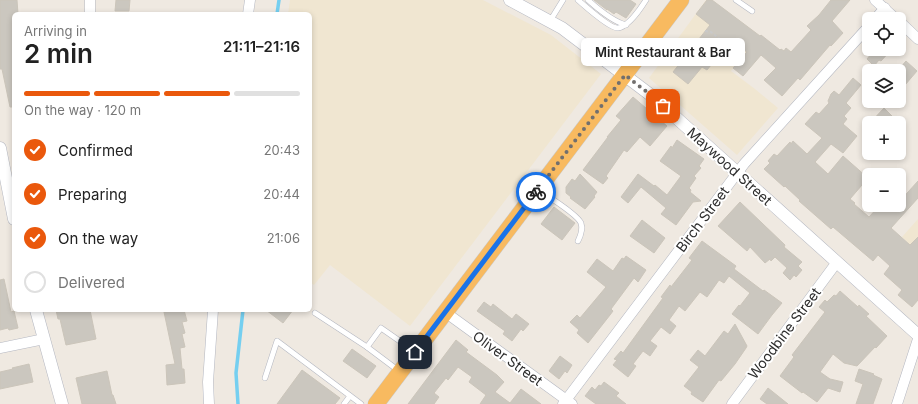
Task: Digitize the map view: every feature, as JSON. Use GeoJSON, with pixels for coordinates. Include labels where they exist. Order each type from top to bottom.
{"type":"FeatureCollection","features":[{"type":"Feature","properties":{"kind":"highway"},"geometry":{"type":"LineString","coordinates":[[376,404],[681,0]]}},
{"type":"Feature","properties":{"kind":"street"},"geometry":{"type":"LineString","coordinates":[[90,0],[90,12]]}},
{"type":"Feature","properties":{"kind":"street"},"geometry":{"type":"LineString","coordinates":[[248,12],[250,0]]}},
{"type":"Feature","properties":{"kind":"street","name":"Maywood Street"},"geometry":{"type":"LineString","coordinates":[[510,0],[562,28],[652,96],[918,335]]}},
{"type":"Feature","properties":{"kind":"street"},"geometry":{"type":"LineString","coordinates":[[875,0],[889,12]]}},
{"type":"Feature","properties":{"kind":"street"},"geometry":{"type":"LineString","coordinates":[[881,12],[885,8]]}},
{"type":"Feature","properties":{"kind":"street"},"geometry":{"type":"LineString","coordinates":[[906,27],[918,38]]}},
{"type":"Feature","properties":{"kind":"street","name":"Birch Street"},"geometry":{"type":"LineString","coordinates":[[567,403],[737,172],[862,34]]}},
{"type":"Feature","properties":{"kind":"street"},"geometry":{"type":"LineString","coordinates":[[0,148],[12,208]]}},
{"type":"Feature","properties":{"kind":"street","name":"Woodbine Street"},"geometry":{"type":"LineString","coordinates":[[732,404],[837,262]]}},
{"type":"Feature","properties":{"kind":"street"},"geometry":{"type":"LineString","coordinates":[[37,312],[62,404]]}},
{"type":"Feature","properties":{"kind":"street"},"geometry":{"type":"LineString","coordinates":[[209,404],[208,382],[213,312]]}},
{"type":"Feature","properties":{"kind":"street","name":"Oliver Street"},"geometry":{"type":"LineString","coordinates":[[445,312],[567,403]]}},
{"type":"Feature","properties":{"kind":"street"},"geometry":{"type":"LineString","coordinates":[[0,348],[44,339]]}},
{"type":"Feature","properties":{"kind":"street"},"geometry":{"type":"LineString","coordinates":[[896,404],[918,339]]}},
{"type":"Feature","properties":{"kind":"lane"},"geometry":{"type":"LineString","coordinates":[[550,21],[563,0]]}},
{"type":"Feature","properties":{"kind":"lane"},"geometry":{"type":"LineString","coordinates":[[578,0],[613,28],[619,28],[626,25],[638,12],[646,0]]}},
{"type":"Feature","properties":{"kind":"lane"},"geometry":{"type":"LineString","coordinates":[[588,0],[620,23],[626,25]]}},
{"type":"Feature","properties":{"kind":"lane"},"geometry":{"type":"LineString","coordinates":[[736,0],[752,12]]}},
{"type":"Feature","properties":{"kind":"lane"},"geometry":{"type":"LineString","coordinates":[[538,189],[576,216],[582,228],[578,241]]}},
{"type":"Feature","properties":{"kind":"lane"},"geometry":{"type":"LineString","coordinates":[[315,313],[367,347],[400,372]]}},
{"type":"Feature","properties":{"kind":"lane"},"geometry":{"type":"LineString","coordinates":[[367,347],[381,328],[415,352]]}},
{"type":"Feature","properties":{"kind":"lane"},"geometry":{"type":"LineString","coordinates":[[265,378],[277,341],[361,404]]}},
{"type":"Feature","properties":{"kind":"lane"},"geometry":{"type":"LineString","coordinates":[[344,404],[350,396]]}},
{"type":"Feature","properties":{"kind":"path"},"geometry":{"type":"LineString","coordinates":[[705,31],[711,32],[736,52]]}},
{"type":"Feature","properties":{"kind":"shaded area"},"geometry":{"type":"Polygon","coordinates":[[[290,0],[483,0],[551,35],[601,74],[410,326],[330,265],[314,285],[312,284],[312,12],[288,12],[290,0]]]}},
{"type":"Feature","properties":{"kind":"shaded area"},"geometry":{"type":"Polygon","coordinates":[[[706,0],[711,0],[759,36],[731,71],[778,108],[737,155],[649,78],[706,0]]]}},
{"type":"Feature","properties":{"kind":"shaded area"},"geometry":{"type":"Polygon","coordinates":[[[918,219],[918,252],[902,237],[918,219]]]}},
{"type":"Feature","properties":{"kind":"building"},"geometry":{"type":"Polygon","coordinates":[[[0,0],[17,0],[18,12],[12,12],[12,107],[10,107],[2,69],[0,69],[0,0]]]}},
{"type":"Feature","properties":{"kind":"building"},"geometry":{"type":"Polygon","coordinates":[[[116,0],[130,0],[129,11],[115,11],[116,0]]]}},
{"type":"Feature","properties":{"kind":"building"},"geometry":{"type":"Polygon","coordinates":[[[594,0],[630,0],[636,4],[626,18],[616,12],[614,14],[594,0]]]}},
{"type":"Feature","properties":{"kind":"building"},"geometry":{"type":"Polygon","coordinates":[[[707,0],[712,0],[780,50],[781,49],[784,51],[786,48],[791,52],[811,30],[807,26],[819,15],[831,0],[850,0],[832,21],[843,33],[831,46],[830,45],[800,80],[798,78],[782,96],[764,80],[776,68],[761,55],[743,76],[733,68],[747,52],[731,40],[707,70],[702,67],[688,84],[673,72],[710,25],[696,14],[707,0]]]}},
{"type":"Feature","properties":{"kind":"building"},"geometry":{"type":"Polygon","coordinates":[[[869,56],[886,56],[876,64],[872,64],[867,59],[869,56]]]}},
{"type":"Feature","properties":{"kind":"building"},"geometry":{"type":"Polygon","coordinates":[[[906,61],[917,71],[906,84],[906,64],[903,64],[906,61]]]}},
{"type":"Feature","properties":{"kind":"building"},"geometry":{"type":"Polygon","coordinates":[[[853,78],[861,85],[846,103],[851,108],[844,116],[847,119],[843,124],[857,136],[843,153],[831,144],[815,162],[828,174],[843,156],[862,173],[862,185],[850,199],[869,217],[874,212],[905,212],[891,228],[910,245],[918,237],[918,300],[912,307],[898,295],[902,290],[884,274],[890,266],[878,255],[873,261],[833,227],[831,229],[799,201],[800,200],[785,186],[784,187],[764,169],[770,163],[768,161],[774,154],[777,156],[790,142],[791,144],[793,141],[807,154],[822,138],[805,124],[816,112],[819,114],[829,103],[828,101],[834,91],[839,95],[853,78]]]}},
{"type":"Feature","properties":{"kind":"building"},"geometry":{"type":"Polygon","coordinates":[[[633,97],[667,126],[650,146],[640,137],[627,152],[624,150],[606,176],[608,178],[603,184],[583,170],[621,120],[616,116],[633,97]]]}},
{"type":"Feature","properties":{"kind":"building"},"geometry":{"type":"Polygon","coordinates":[[[884,108],[892,116],[877,116],[884,108]]]}},
{"type":"Feature","properties":{"kind":"building"},"geometry":{"type":"Polygon","coordinates":[[[677,140],[704,159],[699,166],[701,168],[694,176],[696,178],[689,188],[691,190],[690,192],[701,201],[693,202],[676,225],[661,214],[666,208],[641,187],[628,203],[621,197],[638,174],[667,195],[681,176],[660,161],[677,140]]]}},
{"type":"Feature","properties":{"kind":"building"},"geometry":{"type":"Polygon","coordinates":[[[580,174],[597,192],[594,196],[595,197],[585,209],[570,198],[571,197],[566,193],[566,187],[572,179],[575,181],[580,174]]]}},
{"type":"Feature","properties":{"kind":"building"},"geometry":{"type":"Polygon","coordinates":[[[918,181],[918,198],[906,211],[906,194],[918,181]]]}},
{"type":"Feature","properties":{"kind":"building"},"geometry":{"type":"Polygon","coordinates":[[[740,202],[785,245],[784,247],[802,262],[798,266],[802,270],[796,277],[794,275],[790,280],[783,273],[787,268],[775,257],[771,261],[770,259],[765,263],[750,247],[747,251],[718,226],[740,202]]]}},
{"type":"Feature","properties":{"kind":"building"},"geometry":{"type":"Polygon","coordinates":[[[554,207],[575,223],[562,240],[541,224],[554,207]]]}},
{"type":"Feature","properties":{"kind":"building"},"geometry":{"type":"Polygon","coordinates":[[[642,220],[665,238],[654,253],[630,236],[642,220]]]}},
{"type":"Feature","properties":{"kind":"building"},"geometry":{"type":"Polygon","coordinates":[[[702,241],[736,266],[734,269],[782,303],[758,334],[732,314],[750,293],[729,276],[724,283],[719,280],[707,297],[700,292],[685,311],[679,306],[669,320],[676,326],[670,334],[661,327],[650,341],[657,346],[650,356],[643,351],[633,364],[636,366],[628,377],[613,365],[617,360],[614,359],[621,351],[623,353],[663,298],[661,297],[670,285],[671,287],[692,260],[689,258],[702,241]]]}},
{"type":"Feature","properties":{"kind":"building"},"geometry":{"type":"Polygon","coordinates":[[[626,256],[646,270],[638,282],[634,278],[611,309],[613,311],[588,343],[577,333],[579,330],[570,322],[577,315],[580,318],[606,287],[587,272],[597,259],[613,271],[622,258],[624,259],[626,256]]]}},
{"type":"Feature","properties":{"kind":"building"},"geometry":{"type":"Polygon","coordinates":[[[4,279],[11,312],[14,312],[18,328],[0,330],[0,280],[4,279]]]}},
{"type":"Feature","properties":{"kind":"building"},"geometry":{"type":"Polygon","coordinates":[[[840,291],[858,307],[859,305],[869,314],[866,316],[887,336],[857,366],[844,363],[833,354],[820,372],[830,379],[843,382],[840,392],[828,388],[817,402],[803,392],[802,393],[780,376],[794,357],[792,355],[825,312],[819,307],[825,300],[827,302],[834,295],[836,296],[840,291]]]}},
{"type":"Feature","properties":{"kind":"building"},"geometry":{"type":"Polygon","coordinates":[[[484,302],[491,307],[493,304],[512,319],[516,314],[529,324],[523,331],[521,329],[512,341],[503,334],[505,331],[477,311],[484,302]]]}},
{"type":"Feature","properties":{"kind":"building"},"geometry":{"type":"Polygon","coordinates":[[[56,312],[90,312],[96,339],[66,345],[60,319],[58,319],[56,312]]]}},
{"type":"Feature","properties":{"kind":"building"},"geometry":{"type":"Polygon","coordinates":[[[164,312],[185,312],[187,321],[182,322],[185,333],[182,334],[185,347],[180,348],[185,383],[167,385],[166,365],[175,364],[164,312]]]}},
{"type":"Feature","properties":{"kind":"building"},"geometry":{"type":"Polygon","coordinates":[[[269,312],[291,312],[283,323],[269,312]]]}},
{"type":"Feature","properties":{"kind":"building"},"geometry":{"type":"Polygon","coordinates":[[[735,324],[747,346],[735,364],[721,381],[719,380],[703,402],[691,394],[692,392],[684,386],[699,367],[690,360],[698,350],[705,356],[724,331],[728,334],[735,324]]]}},
{"type":"Feature","properties":{"kind":"building"},"geometry":{"type":"Polygon","coordinates":[[[456,340],[468,350],[466,352],[504,382],[495,392],[510,403],[521,389],[541,404],[480,404],[486,395],[469,382],[472,377],[458,367],[448,380],[446,378],[434,393],[439,397],[434,404],[408,404],[456,340]]]}},
{"type":"Feature","properties":{"kind":"building"},"geometry":{"type":"Polygon","coordinates":[[[352,349],[376,366],[367,378],[343,361],[352,349]]]}},
{"type":"Feature","properties":{"kind":"building"},"geometry":{"type":"Polygon","coordinates":[[[560,356],[572,365],[567,373],[565,371],[559,379],[549,371],[560,356]]]}},
{"type":"Feature","properties":{"kind":"building"},"geometry":{"type":"Polygon","coordinates":[[[29,364],[33,382],[0,389],[0,372],[29,364]]]}},
{"type":"Feature","properties":{"kind":"building"},"geometry":{"type":"Polygon","coordinates":[[[859,369],[874,374],[873,375],[882,379],[873,404],[856,404],[863,384],[855,381],[859,369]]]}},
{"type":"Feature","properties":{"kind":"building"},"geometry":{"type":"Polygon","coordinates":[[[302,370],[340,398],[335,404],[277,404],[302,370]]]}},
{"type":"Feature","properties":{"kind":"building"},"geometry":{"type":"Polygon","coordinates":[[[107,371],[112,395],[116,404],[82,404],[76,378],[107,371]]]}},
{"type":"Feature","properties":{"kind":"building"},"geometry":{"type":"Polygon","coordinates":[[[604,382],[619,393],[616,396],[626,404],[596,404],[585,396],[592,387],[595,390],[604,382]]]}},
{"type":"Feature","properties":{"kind":"building"},"geometry":{"type":"Polygon","coordinates":[[[768,388],[788,404],[767,404],[760,399],[768,388]]]}},
{"type":"Feature","properties":{"kind":"waterway"},"geometry":{"type":"LineString","coordinates":[[277,12],[279,0]]}},
{"type":"Feature","properties":{"kind":"waterway"},"geometry":{"type":"LineString","coordinates":[[238,404],[236,373],[243,312]]}},
{"type":"Feature","properties":{"kind":"way so far"},"geometry":{"type":"LineString","coordinates":[[536,192],[625,75],[663,106]]}},
{"type":"Feature","properties":{"kind":"place","name":"Mint Restaurant & Bar"},"geometry":{"type":"Point","coordinates":[663,106]}},
{"type":"Feature","properties":{"kind":"route"},"geometry":{"type":"LineString","coordinates":[[415,352],[536,192]]}}]}
